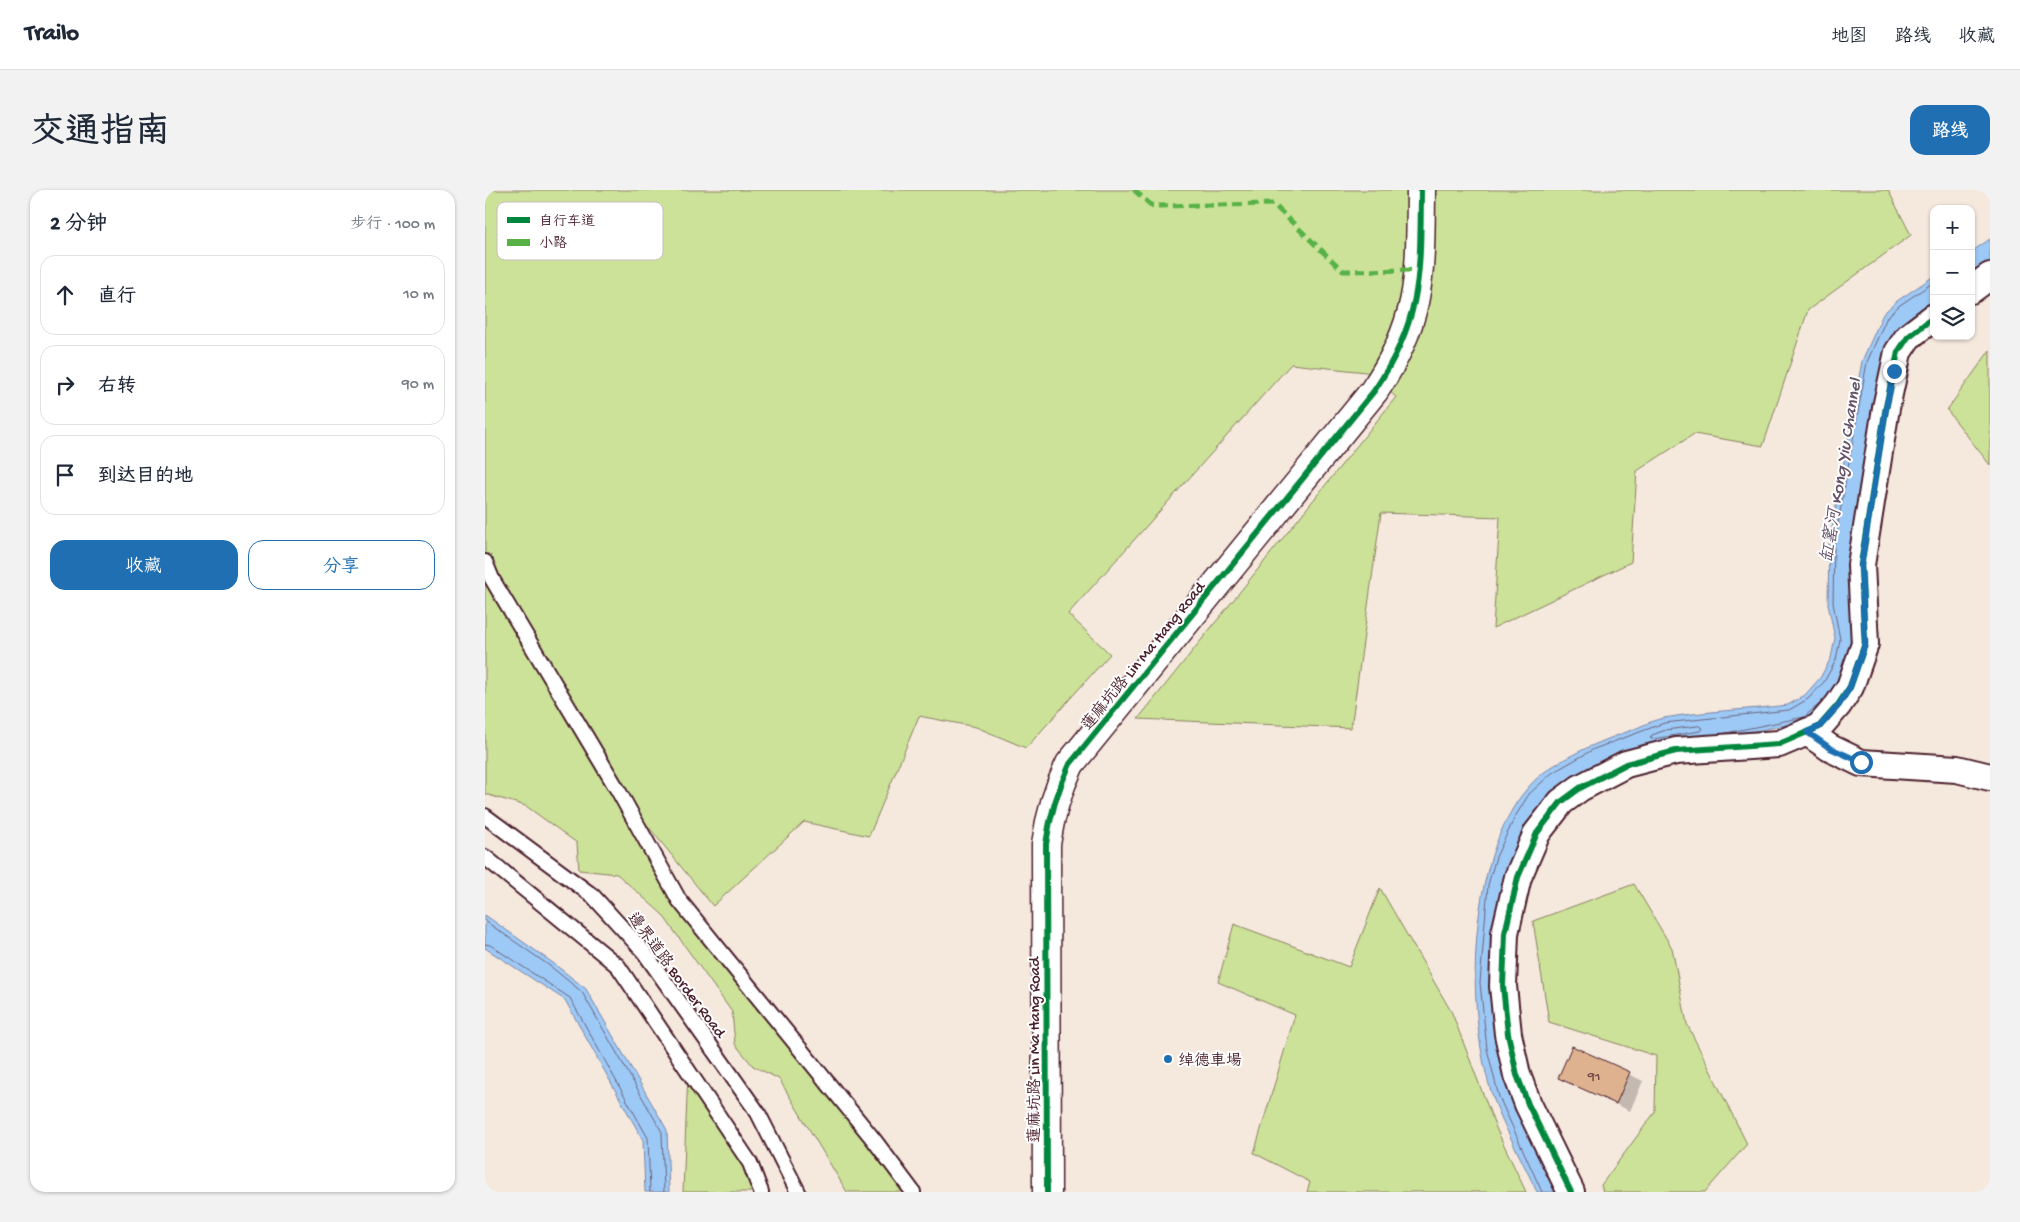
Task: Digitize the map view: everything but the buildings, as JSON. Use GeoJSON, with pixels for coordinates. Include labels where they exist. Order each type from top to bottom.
{"type":"FeatureCollection","features":[{"type":"Feature","properties":{"kind":"street","name":"蓮麻坑路 Lin Ma Hang Road"},"geometry":{"type":"LineString","coordinates":[[1047,1192],[1046,844],[1050,816],[1058,789],[1070,764],[1368,399],[1389,369],[1406,333],[1417,291],[1420,270],[1421,190]]}},
{"type":"Feature","properties":{"kind":"street"},"geometry":{"type":"LineString","coordinates":[[1975,287],[1990,276]]}},
{"type":"Feature","properties":{"kind":"street"},"geometry":{"type":"LineString","coordinates":[[1571,1192],[1528,1104],[1517,1075],[1508,1034],[1503,986],[1505,933],[1518,877],[1537,832],[1561,802],[1580,788],[1626,764],[1676,751],[1779,744],[1819,727],[1839,705],[1850,687],[1865,644],[1861,566],[1886,408],[1898,352],[1908,337],[1930,320]]}},
{"type":"Feature","properties":{"kind":"street"},"geometry":{"type":"LineString","coordinates":[[1807,732],[1830,748],[1861,762],[1957,769],[1990,777]]}},
{"type":"Feature","properties":{"kind":"lane"},"geometry":{"type":"LineString","coordinates":[[485,562],[492,579],[619,792],[679,900],[874,1140],[913,1192]]}},
{"type":"Feature","properties":{"kind":"lane","name":"邊界道路 Border Road"},"geometry":{"type":"LineString","coordinates":[[485,816],[593,896],[644,952],[758,1113],[798,1192]]}},
{"type":"Feature","properties":{"kind":"lane"},"geometry":{"type":"LineString","coordinates":[[485,857],[618,966],[750,1163],[761,1192]]}},
{"type":"Feature","properties":{"kind":"green space"},"geometry":{"type":"Polygon","coordinates":[[[485,190],[1888,190],[1911,235],[1808,310],[1763,446],[1694,434],[1637,471],[1631,562],[1493,628],[1500,517],[1381,513],[1351,728],[1138,719],[1396,397],[1366,372],[1291,364],[1068,614],[1110,654],[1026,748],[976,727],[919,716],[869,836],[804,822],[713,906],[639,815],[679,900],[912,1192],[847,1192],[779,1079],[753,1066],[735,1044],[732,1012],[662,914],[617,874],[579,870],[577,843],[526,806],[485,794],[485,190]]]}},
{"type":"Feature","properties":{"kind":"green space"},"geometry":{"type":"Polygon","coordinates":[[[1990,350],[1990,465],[1947,410],[1990,350]]]}},
{"type":"Feature","properties":{"kind":"green space"},"geometry":{"type":"Polygon","coordinates":[[[1634,884],[1672,948],[1687,1024],[1747,1144],[1705,1192],[1603,1192],[1601,1185],[1655,1112],[1656,1056],[1549,1022],[1533,921],[1634,884]]]}},
{"type":"Feature","properties":{"kind":"green space"},"geometry":{"type":"Polygon","coordinates":[[[1380,888],[1452,1013],[1496,1128],[1526,1192],[1307,1192],[1310,1182],[1254,1153],[1295,1015],[1218,982],[1234,924],[1349,967],[1380,888]]]}},
{"type":"Feature","properties":{"kind":"green space"},"geometry":{"type":"Polygon","coordinates":[[[688,1073],[739,1147],[757,1192],[683,1192],[688,1073]]]}},
{"type":"Feature","properties":{"kind":"water"},"geometry":{"type":"Polygon","coordinates":[[[1990,239],[1990,264],[1975,274],[1975,250],[1990,239]]]}},
{"type":"Feature","properties":{"kind":"water"},"geometry":{"type":"Polygon","coordinates":[[[1930,279],[1930,307],[1915,318],[1857,633],[1838,694],[1806,721],[1632,755],[1590,772],[1508,892],[1519,1096],[1563,1192],[1537,1192],[1494,1100],[1484,1063],[1477,1019],[1475,972],[1478,923],[1486,875],[1501,832],[1522,795],[1550,768],[1580,751],[1664,718],[1788,705],[1805,695],[1820,678],[1831,658],[1835,638],[1828,604],[1829,545],[1862,361],[1883,314],[1897,301],[1930,279]]]}},
{"type":"Feature","properties":{"kind":"water"},"geometry":{"type":"Polygon","coordinates":[[[485,915],[586,989],[667,1130],[669,1192],[645,1192],[643,1140],[565,1000],[485,948],[485,915]]]}},
{"type":"Feature","properties":{"kind":"marked path"},"geometry":{"type":"LineString","coordinates":[[1134,190],[1152,206],[1273,204],[1343,271],[1420,270]]}},
{"type":"Feature","properties":{"kind":"cycle path"},"geometry":{"type":"LineString","coordinates":[[1047,1192],[1046,844],[1052,813],[1061,784],[1070,764],[1374,391],[1390,365],[1402,341],[1415,295],[1419,271],[1421,190]]}},
{"type":"Feature","properties":{"kind":"cycle path"},"geometry":{"type":"LineString","coordinates":[[1571,1192],[1528,1104],[1517,1075],[1508,1034],[1503,986],[1505,933],[1518,877],[1537,833],[1561,802],[1580,788],[1626,764],[1676,751],[1779,744],[1819,727],[1838,705],[1850,687],[1865,644],[1861,565],[1886,408],[1898,352],[1908,337],[1930,320]]}},
{"type":"Feature","properties":{"kind":"place","name":"绰德車場"},"geometry":{"type":"Point","coordinates":[1168,1059]}},
{"type":"Feature","properties":{"kind":"route"},"geometry":{"type":"LineString","coordinates":[[1861,762],[1830,748],[1807,732],[1819,727],[1839,705],[1850,687],[1865,644],[1861,566],[1886,408],[1894,371]]}},
{"type":"Feature","properties":{"kind":"water label","name":"缸窰河 Kong Yiu Channel"},"geometry":{"type":"Point","coordinates":[1840,470]}}]}
